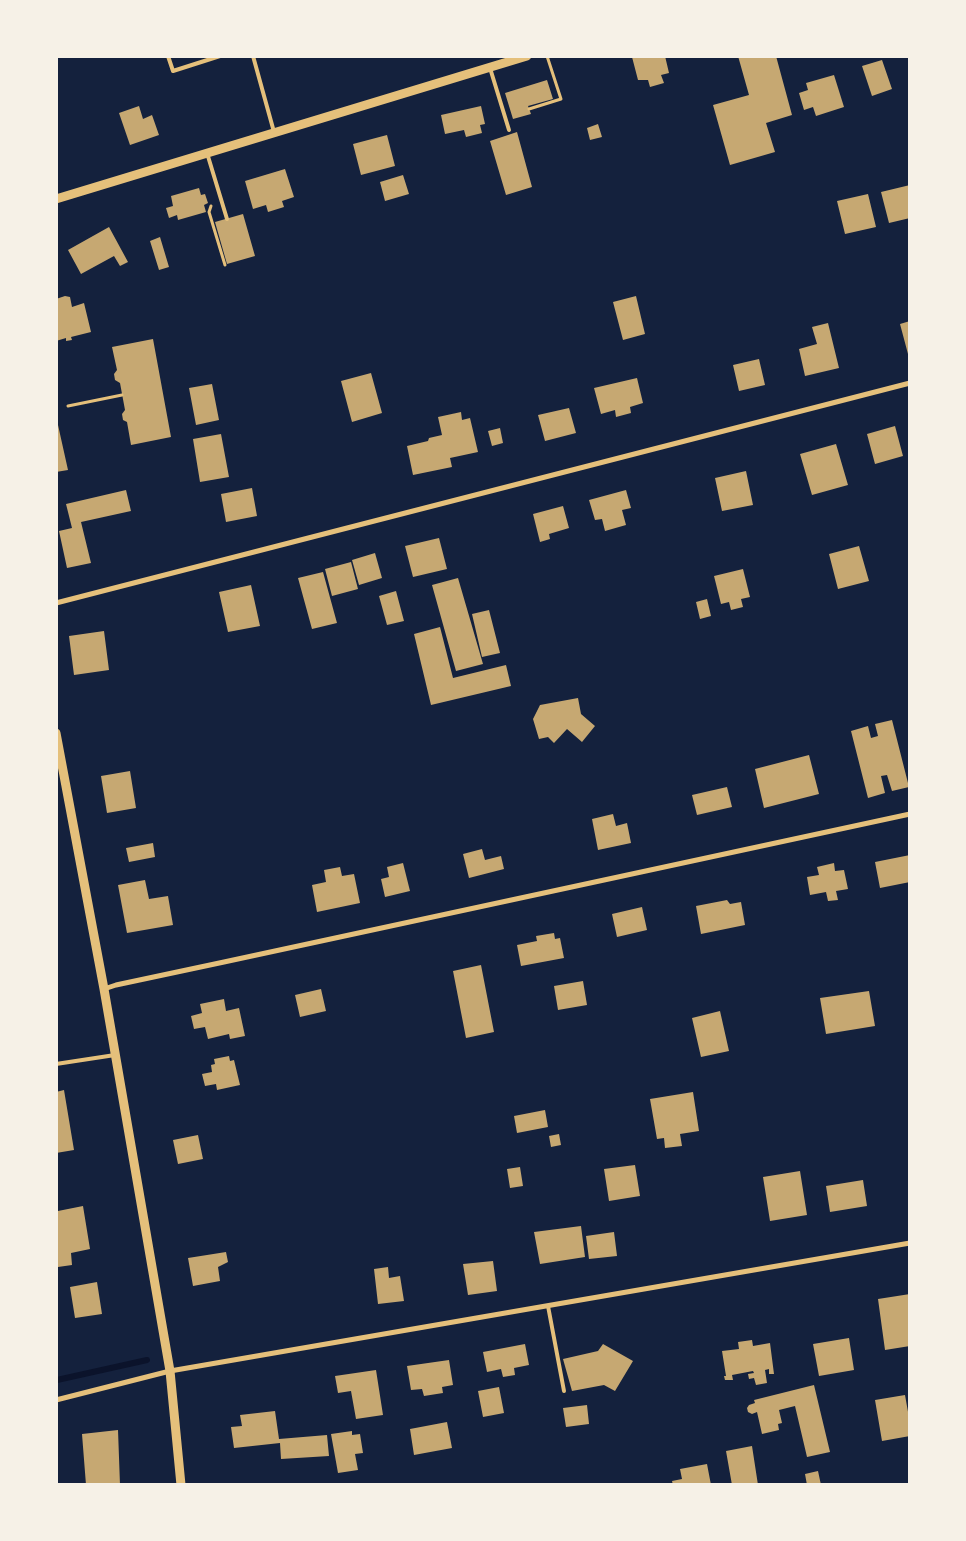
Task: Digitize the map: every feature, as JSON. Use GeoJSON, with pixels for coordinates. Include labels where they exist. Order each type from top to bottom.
{"type":"FeatureCollection","features":[{"type":"Feature","properties":{"kind":"street"},"geometry":{"type":"LineString","coordinates":[[56,199],[527,56]]}},
{"type":"Feature","properties":{"kind":"street"},"geometry":{"type":"LineString","coordinates":[[56,603],[910,383]]}},
{"type":"Feature","properties":{"kind":"street"},"geometry":{"type":"LineString","coordinates":[[56,733],[104,990],[170,1371],[181,1485]]}},
{"type":"Feature","properties":{"kind":"street"},"geometry":{"type":"LineString","coordinates":[[104,990],[116,985],[910,814]]}},
{"type":"Feature","properties":{"kind":"street"},"geometry":{"type":"LineString","coordinates":[[56,1400],[170,1371],[910,1243]]}},
{"type":"Feature","properties":{"kind":"lane"},"geometry":{"type":"LineString","coordinates":[[168,56],[173,71],[220,56]]}},
{"type":"Feature","properties":{"kind":"lane"},"geometry":{"type":"LineString","coordinates":[[254,56],[274,132]]}},
{"type":"Feature","properties":{"kind":"lane"},"geometry":{"type":"LineString","coordinates":[[490,68],[509,130]]}},
{"type":"Feature","properties":{"kind":"lane"},"geometry":{"type":"LineString","coordinates":[[207,153],[227,219]]}},
{"type":"Feature","properties":{"kind":"lane"},"geometry":{"type":"LineString","coordinates":[[56,1064],[115,1055]]}},
{"type":"Feature","properties":{"kind":"lane"},"geometry":{"type":"LineString","coordinates":[[548,1306],[564,1391]]}},
{"type":"Feature","properties":{"kind":"path"},"geometry":{"type":"LineString","coordinates":[[529,109],[561,99],[547,56]]}},
{"type":"Feature","properties":{"kind":"path"},"geometry":{"type":"LineString","coordinates":[[212,202],[209,212],[225,265]]}},
{"type":"Feature","properties":{"kind":"path"},"geometry":{"type":"LineString","coordinates":[[68,406],[122,395]]}},
{"type":"Feature","properties":{"kind":"building"},"geometry":{"type":"Polygon","coordinates":[[[665,56],[669,73],[661,75],[664,83],[650,87],[648,80],[638,80],[632,57],[665,56]]]}},
{"type":"Feature","properties":{"kind":"building"},"geometry":{"type":"Polygon","coordinates":[[[738,56],[776,56],[792,115],[766,123],[775,152],[730,165],[713,105],[749,95],[738,56]]]}},
{"type":"Feature","properties":{"kind":"building"},"geometry":{"type":"Polygon","coordinates":[[[882,60],[892,89],[872,96],[862,66],[882,60]]]}},
{"type":"Feature","properties":{"kind":"building"},"geometry":{"type":"Polygon","coordinates":[[[834,75],[844,107],[816,116],[813,107],[804,110],[799,93],[808,90],[806,83],[834,75]]]}},
{"type":"Feature","properties":{"kind":"building"},"geometry":{"type":"Polygon","coordinates":[[[547,80],[553,99],[528,106],[531,114],[513,119],[505,93],[547,80]]]}},
{"type":"Feature","properties":{"kind":"building"},"geometry":{"type":"Polygon","coordinates":[[[139,106],[143,119],[152,115],[159,135],[130,145],[119,113],[139,106]]]}},
{"type":"Feature","properties":{"kind":"building"},"geometry":{"type":"Polygon","coordinates":[[[481,106],[485,124],[480,125],[482,133],[466,137],[464,130],[445,134],[441,115],[481,106]]]}},
{"type":"Feature","properties":{"kind":"building"},"geometry":{"type":"Polygon","coordinates":[[[598,124],[602,137],[590,140],[587,128],[598,124]]]}},
{"type":"Feature","properties":{"kind":"building"},"geometry":{"type":"Polygon","coordinates":[[[517,132],[532,187],[506,195],[490,141],[517,132]]]}},
{"type":"Feature","properties":{"kind":"building"},"geometry":{"type":"Polygon","coordinates":[[[387,135],[395,166],[361,175],[353,144],[387,135]]]}},
{"type":"Feature","properties":{"kind":"building"},"geometry":{"type":"Polygon","coordinates":[[[285,169],[294,197],[282,201],[284,207],[268,212],[266,205],[253,209],[245,181],[285,169]]]}},
{"type":"Feature","properties":{"kind":"building"},"geometry":{"type":"Polygon","coordinates":[[[403,175],[409,194],[385,201],[380,182],[403,175]]]}},
{"type":"Feature","properties":{"kind":"building"},"geometry":{"type":"Polygon","coordinates":[[[910,185],[910,218],[889,223],[881,192],[910,185]]]}},
{"type":"Feature","properties":{"kind":"building"},"geometry":{"type":"Polygon","coordinates":[[[199,188],[201,195],[205,194],[208,203],[204,205],[206,212],[178,220],[177,215],[169,218],[166,208],[173,206],[171,196],[199,188]]]}},
{"type":"Feature","properties":{"kind":"building"},"geometry":{"type":"Polygon","coordinates":[[[868,194],[876,227],[845,234],[837,201],[868,194]]]}},
{"type":"Feature","properties":{"kind":"building"},"geometry":{"type":"Polygon","coordinates":[[[243,214],[255,256],[227,264],[215,222],[243,214]]]}},
{"type":"Feature","properties":{"kind":"building"},"geometry":{"type":"Polygon","coordinates":[[[109,227],[128,262],[120,266],[114,256],[81,274],[68,250],[109,227]]]}},
{"type":"Feature","properties":{"kind":"building"},"geometry":{"type":"Polygon","coordinates":[[[160,237],[169,267],[159,270],[150,241],[160,237]]]}},
{"type":"Feature","properties":{"kind":"building"},"geometry":{"type":"Polygon","coordinates":[[[65,296],[70,297],[72,307],[84,303],[91,332],[71,337],[72,340],[66,341],[66,338],[56,341],[56,299],[65,296]]]}},
{"type":"Feature","properties":{"kind":"building"},"geometry":{"type":"Polygon","coordinates":[[[636,296],[645,334],[623,340],[613,302],[636,296]]]}},
{"type":"Feature","properties":{"kind":"building"},"geometry":{"type":"Polygon","coordinates":[[[910,321],[910,354],[908,354],[900,324],[910,321]]]}},
{"type":"Feature","properties":{"kind":"building"},"geometry":{"type":"Polygon","coordinates":[[[828,323],[839,368],[805,376],[799,349],[817,344],[812,327],[828,323]]]}},
{"type":"Feature","properties":{"kind":"building"},"geometry":{"type":"Polygon","coordinates":[[[153,339],[171,437],[131,445],[127,422],[123,420],[122,414],[125,410],[120,383],[115,380],[114,374],[117,370],[112,347],[153,339]]]}},
{"type":"Feature","properties":{"kind":"building"},"geometry":{"type":"Polygon","coordinates":[[[759,359],[765,385],[739,391],[733,365],[759,359]]]}},
{"type":"Feature","properties":{"kind":"building"},"geometry":{"type":"Polygon","coordinates":[[[371,373],[382,413],[352,422],[341,381],[371,373]]]}},
{"type":"Feature","properties":{"kind":"building"},"geometry":{"type":"Polygon","coordinates":[[[637,378],[643,403],[630,407],[631,413],[616,417],[615,410],[601,414],[594,388],[637,378]]]}},
{"type":"Feature","properties":{"kind":"building"},"geometry":{"type":"Polygon","coordinates":[[[212,384],[219,420],[196,425],[189,388],[212,384]]]}},
{"type":"Feature","properties":{"kind":"building"},"geometry":{"type":"Polygon","coordinates":[[[569,408],[576,433],[545,441],[538,415],[569,408]]]}},
{"type":"Feature","properties":{"kind":"building"},"geometry":{"type":"Polygon","coordinates":[[[461,412],[462,420],[470,418],[478,452],[450,458],[452,467],[413,475],[407,446],[428,441],[429,438],[442,435],[438,417],[461,412]]]}},
{"type":"Feature","properties":{"kind":"building"},"geometry":{"type":"Polygon","coordinates":[[[56,416],[68,470],[56,472],[56,416]]]}},
{"type":"Feature","properties":{"kind":"building"},"geometry":{"type":"Polygon","coordinates":[[[895,426],[903,456],[875,464],[867,434],[895,426]]]}},
{"type":"Feature","properties":{"kind":"building"},"geometry":{"type":"Polygon","coordinates":[[[500,428],[503,443],[492,446],[488,431],[500,428]]]}},
{"type":"Feature","properties":{"kind":"building"},"geometry":{"type":"Polygon","coordinates":[[[221,434],[229,477],[200,482],[193,439],[221,434]]]}},
{"type":"Feature","properties":{"kind":"building"},"geometry":{"type":"Polygon","coordinates":[[[836,444],[848,485],[812,495],[800,454],[836,444]]]}},
{"type":"Feature","properties":{"kind":"building"},"geometry":{"type":"Polygon","coordinates":[[[746,471],[753,505],[722,511],[715,478],[746,471]]]}},
{"type":"Feature","properties":{"kind":"building"},"geometry":{"type":"Polygon","coordinates":[[[252,488],[257,516],[226,522],[221,494],[252,488]]]}},
{"type":"Feature","properties":{"kind":"building"},"geometry":{"type":"Polygon","coordinates":[[[126,490],[131,511],[81,522],[91,563],[67,568],[59,531],[72,528],[66,504],[126,490]]]}},
{"type":"Feature","properties":{"kind":"building"},"geometry":{"type":"Polygon","coordinates":[[[626,490],[631,508],[622,510],[626,525],[605,531],[602,519],[595,520],[589,500],[626,490]]]}},
{"type":"Feature","properties":{"kind":"building"},"geometry":{"type":"Polygon","coordinates":[[[563,506],[569,528],[549,534],[550,539],[540,542],[533,514],[563,506]]]}},
{"type":"Feature","properties":{"kind":"building"},"geometry":{"type":"Polygon","coordinates":[[[439,538],[447,569],[413,577],[405,546],[439,538]]]}},
{"type":"Feature","properties":{"kind":"building"},"geometry":{"type":"Polygon","coordinates":[[[859,546],[869,581],[838,589],[829,554],[859,546]]]}},
{"type":"Feature","properties":{"kind":"building"},"geometry":{"type":"Polygon","coordinates":[[[375,553],[382,578],[359,585],[352,560],[375,553]]]}},
{"type":"Feature","properties":{"kind":"building"},"geometry":{"type":"Polygon","coordinates":[[[351,562],[358,589],[332,596],[325,569],[351,562]]]}},
{"type":"Feature","properties":{"kind":"building"},"geometry":{"type":"Polygon","coordinates":[[[743,569],[750,597],[741,599],[743,607],[731,610],[729,602],[721,604],[714,576],[743,569]]]}},
{"type":"Feature","properties":{"kind":"building"},"geometry":{"type":"Polygon","coordinates":[[[323,572],[337,623],[312,629],[298,578],[323,572]]]}},
{"type":"Feature","properties":{"kind":"building"},"geometry":{"type":"Polygon","coordinates":[[[458,578],[483,664],[456,671],[432,585],[458,578]]]}},
{"type":"Feature","properties":{"kind":"building"},"geometry":{"type":"Polygon","coordinates":[[[251,585],[260,626],[228,632],[219,592],[251,585]]]}},
{"type":"Feature","properties":{"kind":"building"},"geometry":{"type":"Polygon","coordinates":[[[396,591],[404,621],[387,625],[379,596],[396,591]]]}},
{"type":"Feature","properties":{"kind":"building"},"geometry":{"type":"Polygon","coordinates":[[[707,599],[711,616],[700,619],[696,602],[707,599]]]}},
{"type":"Feature","properties":{"kind":"building"},"geometry":{"type":"Polygon","coordinates":[[[489,610],[500,653],[482,657],[472,614],[489,610]]]}},
{"type":"Feature","properties":{"kind":"building"},"geometry":{"type":"Polygon","coordinates":[[[440,627],[453,678],[506,665],[511,686],[431,705],[414,634],[440,627]]]}},
{"type":"Feature","properties":{"kind":"building"},"geometry":{"type":"Polygon","coordinates":[[[104,631],[109,670],[74,675],[69,636],[104,631]]]}},
{"type":"Feature","properties":{"kind":"building"},"geometry":{"type":"Polygon","coordinates":[[[578,698],[581,714],[595,726],[582,742],[567,729],[554,743],[548,737],[539,739],[533,719],[540,705],[578,698]]]}},
{"type":"Feature","properties":{"kind":"building"},"geometry":{"type":"Polygon","coordinates":[[[892,720],[909,787],[892,791],[887,775],[881,776],[885,793],[868,798],[851,731],[868,726],[871,738],[878,736],[875,724],[892,720]]]}},
{"type":"Feature","properties":{"kind":"building"},"geometry":{"type":"Polygon","coordinates":[[[809,755],[819,794],[764,808],[755,769],[809,755]]]}},
{"type":"Feature","properties":{"kind":"building"},"geometry":{"type":"Polygon","coordinates":[[[130,771],[136,808],[107,813],[101,776],[130,771]]]}},
{"type":"Feature","properties":{"kind":"building"},"geometry":{"type":"Polygon","coordinates":[[[727,787],[732,807],[697,815],[692,795],[727,787]]]}},
{"type":"Feature","properties":{"kind":"building"},"geometry":{"type":"Polygon","coordinates":[[[613,814],[616,826],[627,823],[631,843],[598,850],[592,819],[613,814]]]}},
{"type":"Feature","properties":{"kind":"building"},"geometry":{"type":"Polygon","coordinates":[[[153,843],[155,857],[129,862],[126,848],[153,843]]]}},
{"type":"Feature","properties":{"kind":"building"},"geometry":{"type":"Polygon","coordinates":[[[482,849],[485,860],[501,856],[504,869],[469,878],[463,854],[482,849]]]}},
{"type":"Feature","properties":{"kind":"building"},"geometry":{"type":"Polygon","coordinates":[[[910,855],[910,882],[880,888],[875,862],[910,855]]]}},
{"type":"Feature","properties":{"kind":"building"},"geometry":{"type":"Polygon","coordinates":[[[403,863],[410,891],[385,897],[381,879],[389,877],[387,867],[403,863]]]}},
{"type":"Feature","properties":{"kind":"building"},"geometry":{"type":"Polygon","coordinates":[[[834,863],[835,871],[844,870],[848,889],[836,891],[838,900],[828,901],[826,892],[810,895],[807,877],[819,875],[817,867],[834,863]]]}},
{"type":"Feature","properties":{"kind":"building"},"geometry":{"type":"Polygon","coordinates":[[[340,867],[342,876],[354,874],[360,903],[317,912],[312,885],[326,882],[324,870],[340,867]]]}},
{"type":"Feature","properties":{"kind":"building"},"geometry":{"type":"Polygon","coordinates":[[[145,880],[149,899],[168,896],[173,925],[127,933],[118,885],[145,880]]]}},
{"type":"Feature","properties":{"kind":"building"},"geometry":{"type":"Polygon","coordinates":[[[727,900],[730,904],[741,902],[745,925],[701,934],[696,906],[727,900]]]}},
{"type":"Feature","properties":{"kind":"building"},"geometry":{"type":"Polygon","coordinates":[[[642,907],[647,930],[617,937],[612,914],[642,907]]]}},
{"type":"Feature","properties":{"kind":"building"},"geometry":{"type":"Polygon","coordinates":[[[554,933],[555,939],[560,938],[564,958],[521,966],[517,945],[537,941],[536,936],[554,933]]]}},
{"type":"Feature","properties":{"kind":"building"},"geometry":{"type":"Polygon","coordinates":[[[481,965],[494,1032],[466,1038],[453,971],[481,965]]]}},
{"type":"Feature","properties":{"kind":"building"},"geometry":{"type":"Polygon","coordinates":[[[583,981],[587,1005],[558,1010],[554,986],[583,981]]]}},
{"type":"Feature","properties":{"kind":"building"},"geometry":{"type":"Polygon","coordinates":[[[321,989],[326,1011],[300,1017],[295,995],[321,989]]]}},
{"type":"Feature","properties":{"kind":"building"},"geometry":{"type":"Polygon","coordinates":[[[869,991],[875,1026],[826,1034],[820,998],[869,991]]]}},
{"type":"Feature","properties":{"kind":"building"},"geometry":{"type":"Polygon","coordinates":[[[224,999],[226,1011],[239,1008],[245,1036],[230,1039],[229,1034],[208,1039],[205,1027],[194,1029],[191,1016],[202,1013],[200,1004],[224,999]]]}},
{"type":"Feature","properties":{"kind":"building"},"geometry":{"type":"Polygon","coordinates":[[[720,1011],[729,1051],[701,1057],[692,1018],[720,1011]]]}},
{"type":"Feature","properties":{"kind":"building"},"geometry":{"type":"Polygon","coordinates":[[[229,1056],[230,1061],[234,1060],[240,1085],[217,1090],[216,1084],[205,1086],[202,1074],[212,1072],[211,1065],[215,1064],[214,1059],[229,1056]]]}},
{"type":"Feature","properties":{"kind":"building"},"geometry":{"type":"Polygon","coordinates":[[[64,1090],[74,1150],[56,1153],[56,1092],[64,1090]]]}},
{"type":"Feature","properties":{"kind":"building"},"geometry":{"type":"Polygon","coordinates":[[[693,1092],[699,1131],[680,1134],[682,1146],[665,1148],[664,1138],[657,1139],[650,1099],[693,1092]]]}},
{"type":"Feature","properties":{"kind":"building"},"geometry":{"type":"Polygon","coordinates":[[[545,1110],[548,1127],[517,1133],[514,1116],[545,1110]]]}},
{"type":"Feature","properties":{"kind":"building"},"geometry":{"type":"Polygon","coordinates":[[[559,1134],[561,1145],[551,1147],[549,1136],[559,1134]]]}},
{"type":"Feature","properties":{"kind":"building"},"geometry":{"type":"Polygon","coordinates":[[[198,1135],[203,1159],[178,1164],[173,1140],[198,1135]]]}},
{"type":"Feature","properties":{"kind":"building"},"geometry":{"type":"Polygon","coordinates":[[[635,1165],[640,1196],[609,1201],[604,1169],[635,1165]]]}},
{"type":"Feature","properties":{"kind":"building"},"geometry":{"type":"Polygon","coordinates":[[[520,1167],[523,1186],[510,1188],[507,1169],[520,1167]]]}},
{"type":"Feature","properties":{"kind":"building"},"geometry":{"type":"Polygon","coordinates":[[[800,1171],[807,1215],[770,1221],[763,1177],[800,1171]]]}},
{"type":"Feature","properties":{"kind":"building"},"geometry":{"type":"Polygon","coordinates":[[[863,1180],[867,1206],[830,1212],[826,1186],[863,1180]]]}},
{"type":"Feature","properties":{"kind":"building"},"geometry":{"type":"Polygon","coordinates":[[[56,1206],[58,1211],[83,1206],[90,1249],[71,1253],[72,1265],[58,1267],[56,1259],[56,1206]]]}},
{"type":"Feature","properties":{"kind":"building"},"geometry":{"type":"Polygon","coordinates":[[[581,1226],[585,1257],[540,1264],[534,1232],[581,1226]]]}},
{"type":"Feature","properties":{"kind":"building"},"geometry":{"type":"Polygon","coordinates":[[[614,1232],[617,1256],[589,1259],[586,1236],[614,1232]]]}},
{"type":"Feature","properties":{"kind":"building"},"geometry":{"type":"Polygon","coordinates":[[[226,1252],[228,1262],[218,1267],[220,1281],[193,1286],[188,1258],[226,1252]]]}},
{"type":"Feature","properties":{"kind":"building"},"geometry":{"type":"Polygon","coordinates":[[[493,1261],[497,1291],[468,1295],[463,1264],[493,1261]]]}},
{"type":"Feature","properties":{"kind":"building"},"geometry":{"type":"Polygon","coordinates":[[[388,1267],[389,1278],[400,1276],[404,1301],[378,1304],[374,1269],[388,1267]]]}},
{"type":"Feature","properties":{"kind":"building"},"geometry":{"type":"Polygon","coordinates":[[[97,1282],[102,1314],[75,1318],[70,1287],[97,1282]]]}},
{"type":"Feature","properties":{"kind":"building"},"geometry":{"type":"Polygon","coordinates":[[[910,1294],[910,1346],[885,1350],[878,1299],[910,1294]]]}},
{"type":"Feature","properties":{"kind":"building"},"geometry":{"type":"Polygon","coordinates":[[[849,1338],[854,1370],[819,1376],[813,1344],[849,1338]]]}},
{"type":"Feature","properties":{"kind":"building"},"geometry":{"type":"Polygon","coordinates":[[[752,1340],[753,1346],[770,1343],[774,1374],[769,1374],[769,1369],[765,1370],[767,1383],[756,1385],[754,1378],[749,1379],[748,1374],[754,1373],[753,1371],[732,1375],[733,1380],[725,1380],[722,1351],[739,1349],[738,1342],[752,1340]]]}},
{"type":"Feature","properties":{"kind":"building"},"geometry":{"type":"Polygon","coordinates":[[[525,1344],[529,1365],[514,1368],[515,1375],[503,1377],[501,1369],[487,1372],[483,1352],[525,1344]]]}},
{"type":"Feature","properties":{"kind":"building"},"geometry":{"type":"Polygon","coordinates":[[[603,1344],[633,1361],[615,1391],[604,1385],[572,1391],[563,1359],[598,1351],[603,1344]]]}},
{"type":"Feature","properties":{"kind":"building"},"geometry":{"type":"Polygon","coordinates":[[[449,1360],[453,1385],[442,1387],[443,1393],[424,1396],[422,1389],[411,1390],[407,1366],[449,1360]]]}},
{"type":"Feature","properties":{"kind":"building"},"geometry":{"type":"Polygon","coordinates":[[[376,1370],[383,1415],[356,1419],[351,1391],[338,1393],[335,1376],[376,1370]]]}},
{"type":"Feature","properties":{"kind":"building"},"geometry":{"type":"Polygon","coordinates":[[[814,1385],[830,1452],[807,1457],[795,1406],[779,1410],[782,1423],[778,1424],[779,1430],[762,1434],[757,1412],[752,1414],[748,1412],[747,1408],[755,1403],[754,1400],[814,1385]]]}},
{"type":"Feature","properties":{"kind":"building"},"geometry":{"type":"Polygon","coordinates":[[[499,1387],[504,1413],[483,1417],[478,1391],[499,1387]]]}},
{"type":"Feature","properties":{"kind":"building"},"geometry":{"type":"Polygon","coordinates":[[[905,1395],[910,1423],[910,1436],[882,1441],[875,1400],[905,1395]]]}},
{"type":"Feature","properties":{"kind":"building"},"geometry":{"type":"Polygon","coordinates":[[[587,1405],[589,1424],[566,1427],[563,1408],[587,1405]]]}},
{"type":"Feature","properties":{"kind":"building"},"geometry":{"type":"Polygon","coordinates":[[[275,1411],[279,1439],[327,1435],[329,1456],[281,1459],[280,1443],[234,1448],[231,1427],[242,1426],[240,1415],[275,1411]]]}},
{"type":"Feature","properties":{"kind":"building"},"geometry":{"type":"Polygon","coordinates":[[[447,1422],[452,1448],[414,1455],[410,1429],[447,1422]]]}},
{"type":"Feature","properties":{"kind":"building"},"geometry":{"type":"Polygon","coordinates":[[[118,1430],[120,1485],[86,1485],[82,1434],[118,1430]]]}},
{"type":"Feature","properties":{"kind":"building"},"geometry":{"type":"Polygon","coordinates":[[[352,1431],[352,1435],[360,1434],[363,1453],[355,1454],[358,1470],[338,1473],[331,1434],[352,1431]]]}},
{"type":"Feature","properties":{"kind":"building"},"geometry":{"type":"Polygon","coordinates":[[[752,1446],[758,1485],[732,1485],[726,1451],[752,1446]]]}},
{"type":"Feature","properties":{"kind":"building"},"geometry":{"type":"Polygon","coordinates":[[[707,1464],[711,1485],[673,1485],[672,1481],[682,1479],[680,1469],[707,1464]]]}},
{"type":"Feature","properties":{"kind":"building"},"geometry":{"type":"Polygon","coordinates":[[[818,1471],[821,1485],[807,1485],[805,1474],[818,1471]]]}},
{"type":"Feature","properties":{"kind":"waterway"},"geometry":{"type":"LineString","coordinates":[[57,1380],[147,1360]]}}]}
